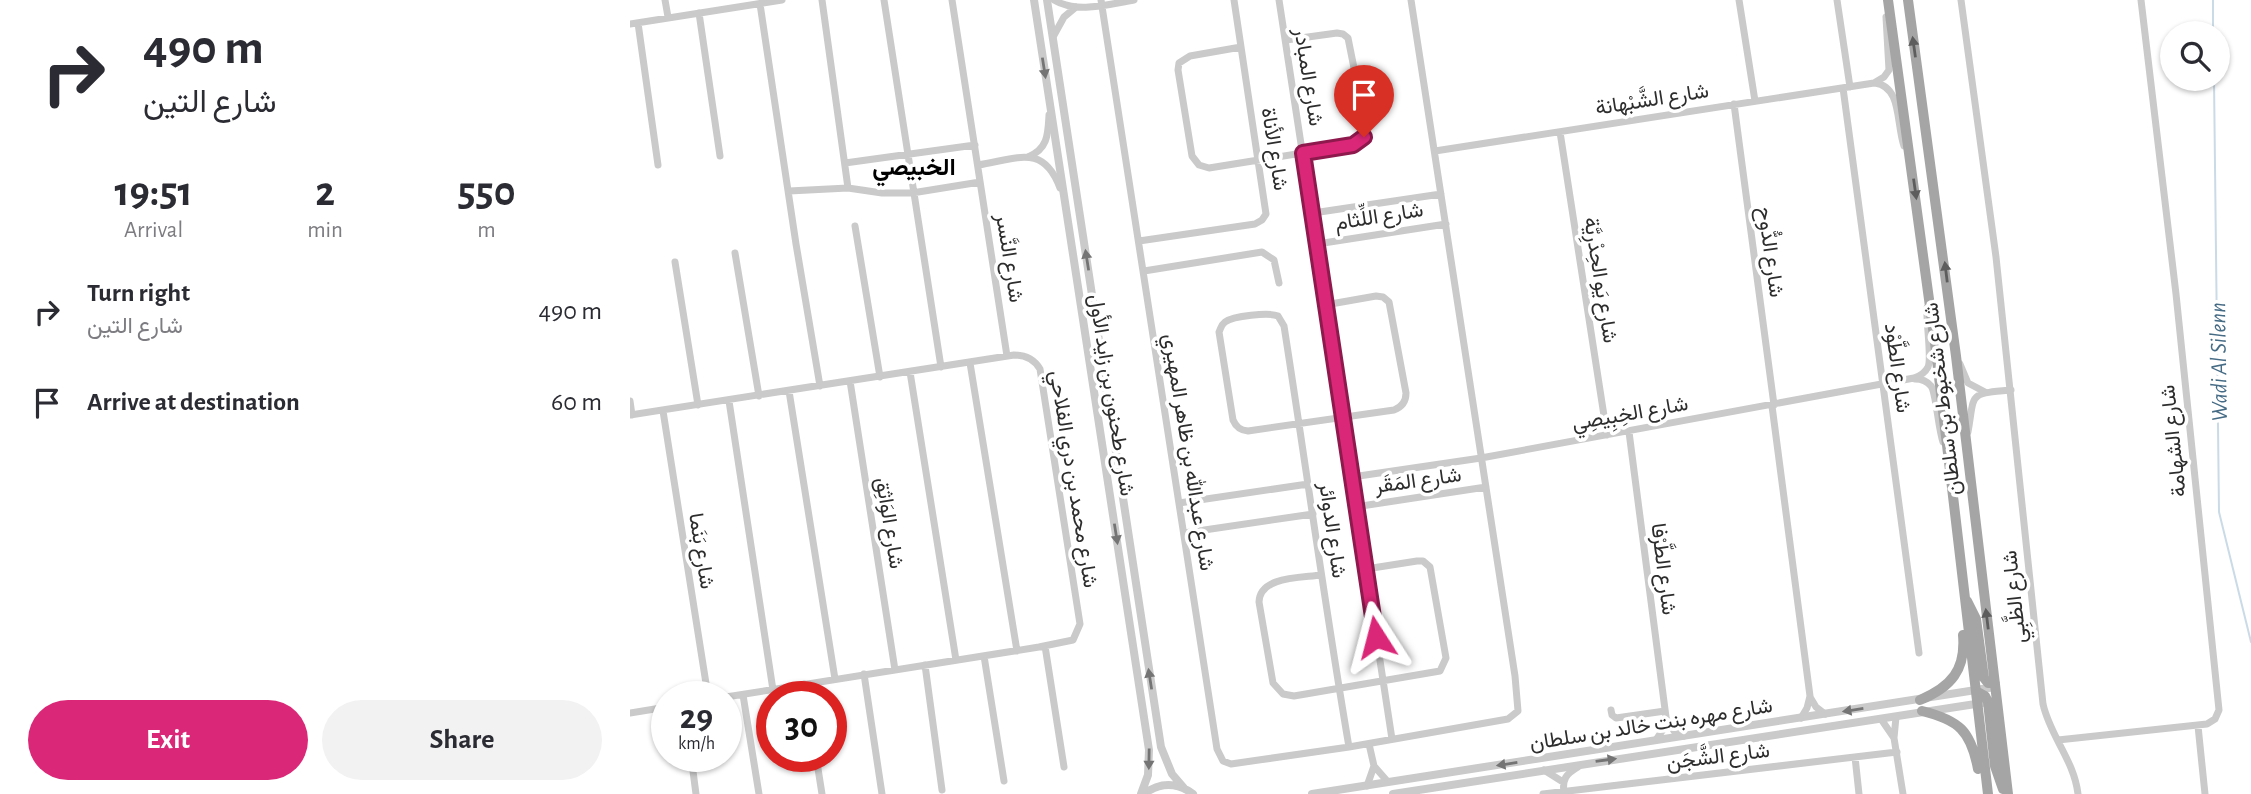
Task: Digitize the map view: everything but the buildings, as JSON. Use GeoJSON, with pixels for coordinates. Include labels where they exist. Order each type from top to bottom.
{"type":"FeatureCollection","features":[{"type":"Feature","properties":{"kind":"main road","name":"شارع شخبوط بن سلطان"},"geometry":{"type":"LineString","coordinates":[[1908,0],[1956,356],[1995,685],[1987,702],[1985,794]]}},
{"type":"Feature","properties":{"kind":"main road","name":"شارع شخبوط بن سلطان"},"geometry":{"type":"LineString","coordinates":[[1888,1],[1929,297],[1976,691],[1987,702],[2007,794]]}},
{"type":"Feature","properties":{"kind":"main road"},"geometry":{"type":"LineString","coordinates":[[1920,700],[1944,688],[1955,676],[1962,661],[1964,641],[1957,565],[1958,535]]}},
{"type":"Feature","properties":{"kind":"main road"},"geometry":{"type":"LineString","coordinates":[[1965,599],[1976,619],[1984,678],[1995,685]]}},
{"type":"Feature","properties":{"kind":"main road"},"geometry":{"type":"LineString","coordinates":[[1922,712],[1951,720],[1968,736],[1975,750],[1985,794]]}},
{"type":"Feature","properties":{"kind":"street"},"geometry":{"type":"LineString","coordinates":[[665,0],[668,18]]}},
{"type":"Feature","properties":{"kind":"street"},"geometry":{"type":"LineString","coordinates":[[658,165],[634,23],[699,13],[729,4],[760,4],[782,0]]}},
{"type":"Feature","properties":{"kind":"street"},"geometry":{"type":"LineString","coordinates":[[822,0],[848,188]]}},
{"type":"Feature","properties":{"kind":"street"},"geometry":{"type":"LineString","coordinates":[[884,0],[941,367]]}},
{"type":"Feature","properties":{"kind":"street","name":"شارع النَّسر"},"geometry":{"type":"LineString","coordinates":[[952,0],[1007,356]]}},
{"type":"Feature","properties":{"kind":"street","name":"شارع طحنون بن زايد الأول"},"geometry":{"type":"LineString","coordinates":[[1034,0],[1149,750],[1148,775],[1142,794]]}},
{"type":"Feature","properties":{"kind":"street","name":"شارع طحنون بن زايد الأول"},"geometry":{"type":"LineString","coordinates":[[1047,0],[1161,747],[1172,774],[1184,788]]}},
{"type":"Feature","properties":{"kind":"street"},"geometry":{"type":"LineString","coordinates":[[1054,0],[1076,7],[1134,0]]}},
{"type":"Feature","properties":{"kind":"street","name":"شارع الأناة"},"geometry":{"type":"LineString","coordinates":[[1139,241],[1259,222],[1265,217],[1267,210],[1234,0]]}},
{"type":"Feature","properties":{"kind":"street","name":"شارع المبادر"},"geometry":{"type":"LineString","coordinates":[[1279,0],[1392,740]]}},
{"type":"Feature","properties":{"kind":"street","name":"شارع عبدالله بن ظاهر المهيري"},"geometry":{"type":"LineString","coordinates":[[1102,2],[1217,749],[1225,762],[1235,764],[1508,719],[1518,710],[1516,676],[1411,0]]}},
{"type":"Feature","properties":{"kind":"street"},"geometry":{"type":"LineString","coordinates":[[1739,0],[1755,101]]}},
{"type":"Feature","properties":{"kind":"street","name":"شارع الطَّوْد"},"geometry":{"type":"LineString","coordinates":[[1836,0],[1919,653]]}},
{"type":"Feature","properties":{"kind":"street","name":"شارع الظَّبِي"},"geometry":{"type":"LineString","coordinates":[[1961,0],[1996,257],[2043,704],[2050,727],[2072,769],[2078,794]]}},
{"type":"Feature","properties":{"kind":"street","name":"شارع الشهامة"},"geometry":{"type":"LineString","coordinates":[[2141,0],[2175,280],[2219,701],[2215,719],[2198,726]]}},
{"type":"Feature","properties":{"kind":"street"},"geometry":{"type":"LineString","coordinates":[[1874,83],[1889,70],[1886,28],[1888,1]]}},
{"type":"Feature","properties":{"kind":"street"},"geometry":{"type":"LineString","coordinates":[[760,4],[820,386]]}},
{"type":"Feature","properties":{"kind":"street"},"geometry":{"type":"LineString","coordinates":[[1053,37],[1059,23],[1076,7]]}},
{"type":"Feature","properties":{"kind":"street"},"geometry":{"type":"LineString","coordinates":[[699,13],[720,156]]}},
{"type":"Feature","properties":{"kind":"street"},"geometry":{"type":"LineString","coordinates":[[1241,47],[1185,57],[1180,63],[1178,70],[1195,162],[1202,167],[1209,167],[1358,144],[1364,137],[1366,128],[1349,38],[1337,33],[1286,40]]}},
{"type":"Feature","properties":{"kind":"street"},"geometry":{"type":"LineString","coordinates":[[1874,83],[1884,85],[1894,95],[1900,134],[1911,159]]}},
{"type":"Feature","properties":{"kind":"street","name":"شارع الشَّبْهانة"},"geometry":{"type":"LineString","coordinates":[[1435,151],[1874,83]]}},
{"type":"Feature","properties":{"kind":"street","name":"شارع الدُّوح"},"geometry":{"type":"LineString","coordinates":[[1734,104],[1810,696],[1801,718]]}},
{"type":"Feature","properties":{"kind":"street"},"geometry":{"type":"LineString","coordinates":[[978,165],[1027,157],[1040,151],[1047,139],[1050,107]]}},
{"type":"Feature","properties":{"kind":"street","name":"شارع يَو الحِدْرِيَّة"},"geometry":{"type":"LineString","coordinates":[[1560,132],[1607,435]]}},
{"type":"Feature","properties":{"kind":"street"},"geometry":{"type":"LineString","coordinates":[[845,163],[975,145]]}},
{"type":"Feature","properties":{"kind":"street"},"geometry":{"type":"LineString","coordinates":[[1027,157],[1041,160],[1052,169],[1064,198]]}},
{"type":"Feature","properties":{"kind":"street"},"geometry":{"type":"LineString","coordinates":[[789,191],[848,188],[881,193],[912,193],[980,182]]}},
{"type":"Feature","properties":{"kind":"street"},"geometry":{"type":"LineString","coordinates":[[1312,213],[1441,194]]}},
{"type":"Feature","properties":{"kind":"street","name":"شارع اللِّثام"},"geometry":{"type":"LineString","coordinates":[[1317,244],[1446,224]]}},
{"type":"Feature","properties":{"kind":"street"},"geometry":{"type":"LineString","coordinates":[[855,226],[880,377]]}},
{"type":"Feature","properties":{"kind":"street"},"geometry":{"type":"LineString","coordinates":[[1144,271],[1262,252],[1274,260],[1279,284]]}},
{"type":"Feature","properties":{"kind":"street"},"geometry":{"type":"LineString","coordinates":[[735,253],[759,396]]}},
{"type":"Feature","properties":{"kind":"street"},"geometry":{"type":"LineString","coordinates":[[675,262],[698,405]]}},
{"type":"Feature","properties":{"kind":"street"},"geometry":{"type":"LineString","coordinates":[[1299,424],[1398,408],[1406,397],[1391,305],[1386,299],[1376,296],[1325,305]]}},
{"type":"Feature","properties":{"kind":"street"},"geometry":{"type":"LineString","coordinates":[[1914,379],[1926,370],[1929,361],[1926,324],[1929,297]]}},
{"type":"Feature","properties":{"kind":"street","name":"شارع الدوائر"},"geometry":{"type":"LineString","coordinates":[[1299,424],[1248,431],[1238,428],[1233,420],[1220,328],[1228,320],[1266,314],[1275,314],[1281,319],[1299,424],[1349,747]]}},
{"type":"Feature","properties":{"kind":"street","name":"شارع محمد بن دري الفلاحي"},"geometry":{"type":"LineString","coordinates":[[631,415],[1007,356],[1027,356],[1037,364],[1040,369],[1080,624],[1073,640],[823,681]]}},
{"type":"Feature","properties":{"kind":"street"},"geometry":{"type":"LineString","coordinates":[[1956,356],[1968,383],[1985,392]]}},
{"type":"Feature","properties":{"kind":"street"},"geometry":{"type":"LineString","coordinates":[[970,363],[1017,651]]}},
{"type":"Feature","properties":{"kind":"street"},"geometry":{"type":"LineString","coordinates":[[910,372],[956,660]]}},
{"type":"Feature","properties":{"kind":"street"},"geometry":{"type":"LineString","coordinates":[[1914,379],[1924,380],[1933,390],[1937,422],[1948,451]]}},
{"type":"Feature","properties":{"kind":"street","name":"شارع الخِبِيصِي"},"geometry":{"type":"LineString","coordinates":[[1352,477],[1481,458],[1914,379]]}},
{"type":"Feature","properties":{"kind":"street","name":"شارع الوَاثِق"},"geometry":{"type":"LineString","coordinates":[[850,382],[895,670]]}},
{"type":"Feature","properties":{"kind":"street"},"geometry":{"type":"LineString","coordinates":[[1966,439],[1971,404],[1976,397],[1985,392],[2011,390]]}},
{"type":"Feature","properties":{"kind":"street"},"geometry":{"type":"LineString","coordinates":[[789,391],[835,679]]}},
{"type":"Feature","properties":{"kind":"street"},"geometry":{"type":"LineString","coordinates":[[630,401],[631,415]]}},
{"type":"Feature","properties":{"kind":"street"},"geometry":{"type":"LineString","coordinates":[[729,401],[772,681]]}},
{"type":"Feature","properties":{"kind":"street","name":"شارع بَنَما"},"geometry":{"type":"LineString","coordinates":[[663,411],[706,681]]}},
{"type":"Feature","properties":{"kind":"street","name":"شارع الطَّرْفا"},"geometry":{"type":"LineString","coordinates":[[1629,432],[1666,714]]}},
{"type":"Feature","properties":{"kind":"street"},"geometry":{"type":"LineString","coordinates":[[1179,503],[1308,484]]}},
{"type":"Feature","properties":{"kind":"street","name":"شارع المَقَر"},"geometry":{"type":"LineString","coordinates":[[1356,507],[1486,487]]}},
{"type":"Feature","properties":{"kind":"street"},"geometry":{"type":"LineString","coordinates":[[1184,533],[1312,514]]}},
{"type":"Feature","properties":{"kind":"street"},"geometry":{"type":"LineString","coordinates":[[1321,575],[1270,583],[1262,589],[1259,602],[1273,683],[1277,690],[1290,696],[1440,671],[1445,663],[1444,646],[1432,569],[1417,561],[1366,569]]}},
{"type":"Feature","properties":{"kind":"street"},"geometry":{"type":"LineString","coordinates":[[1045,646],[1064,767]]}},
{"type":"Feature","properties":{"kind":"street"},"geometry":{"type":"LineString","coordinates":[[984,656],[1004,781]]}},
{"type":"Feature","properties":{"kind":"street"},"geometry":{"type":"LineString","coordinates":[[925,666],[942,790]]}},
{"type":"Feature","properties":{"kind":"street"},"geometry":{"type":"LineString","coordinates":[[864,674],[882,794]]}},
{"type":"Feature","properties":{"kind":"street","name":"شارع مهره بنت خالد بن سلطان"},"geometry":{"type":"LineString","coordinates":[[1312,794],[1920,700],[1976,691],[1995,685]]}},
{"type":"Feature","properties":{"kind":"street","name":"شارع محمد بن دري الفلاحي"},"geometry":{"type":"LineString","coordinates":[[743,695],[756,693]]}},
{"type":"Feature","properties":{"kind":"street"},"geometry":{"type":"LineString","coordinates":[[743,695],[759,794]]}},
{"type":"Feature","properties":{"kind":"street"},"geometry":{"type":"LineString","coordinates":[[1810,696],[1825,714]]}},
{"type":"Feature","properties":{"kind":"street","name":"شارع مهره بنت خالد بن سلطان"},"geometry":{"type":"LineString","coordinates":[[1394,794],[1987,702]]}},
{"type":"Feature","properties":{"kind":"street"},"geometry":{"type":"LineString","coordinates":[[1611,709],[1616,718],[1666,714]]}},
{"type":"Feature","properties":{"kind":"street"},"geometry":{"type":"LineString","coordinates":[[630,713],[651,710]]}},
{"type":"Feature","properties":{"kind":"street"},"geometry":{"type":"LineString","coordinates":[[1666,714],[1671,727],[1684,736]]}},
{"type":"Feature","properties":{"kind":"street"},"geometry":{"type":"LineString","coordinates":[[1655,741],[1664,728],[1666,714]]}},
{"type":"Feature","properties":{"kind":"street"},"geometry":{"type":"LineString","coordinates":[[1896,717],[1894,738],[1902,794]]}},
{"type":"Feature","properties":{"kind":"street"},"geometry":{"type":"LineString","coordinates":[[1881,719],[1894,738]]}},
{"type":"Feature","properties":{"kind":"street"},"geometry":{"type":"LineString","coordinates":[[2058,740],[2198,726],[2205,794]]}},
{"type":"Feature","properties":{"kind":"street"},"geometry":{"type":"LineString","coordinates":[[1369,744],[1374,766],[1388,782]]}},
{"type":"Feature","properties":{"kind":"street","name":"شارع الشَّجَن"},"geometry":{"type":"LineString","coordinates":[[1543,794],[1897,752]]}},
{"type":"Feature","properties":{"kind":"street"},"geometry":{"type":"LineString","coordinates":[[1855,757],[1859,794]]}},
{"type":"Feature","properties":{"kind":"street"},"geometry":{"type":"LineString","coordinates":[[1564,793],[1563,782],[1567,774],[1581,764]]}},
{"type":"Feature","properties":{"kind":"street"},"geometry":{"type":"LineString","coordinates":[[1367,786],[1374,766]]}},
{"type":"Feature","properties":{"kind":"street"},"geometry":{"type":"LineString","coordinates":[[1544,770],[1563,782]]}},
{"type":"Feature","properties":{"kind":"street"},"geometry":{"type":"LineString","coordinates":[[693,772],[696,794]]}},
{"type":"Feature","properties":{"kind":"street"},"geometry":{"type":"LineString","coordinates":[[819,772],[822,794]]}},
{"type":"Feature","properties":{"kind":"street"},"geometry":{"type":"LineString","coordinates":[[1142,794],[1166,784],[1184,788],[1193,794]]}},
{"type":"Feature","properties":{"kind":"waterway","name":"Wadi Al Silenn"},"geometry":{"type":"LineString","coordinates":[[2213,0],[2213,21]]}},
{"type":"Feature","properties":{"kind":"waterway","name":"Wadi Al Silenn"},"geometry":{"type":"LineString","coordinates":[[2214,91],[2219,512],[2251,642]]}},
{"type":"Feature","properties":{"kind":"district","name":"الخبيصي"},"geometry":{"type":"Point","coordinates":[914,167]}},
{"type":"Feature","properties":{"kind":"route"},"geometry":{"type":"LineString","coordinates":[[1364,137],[1358,144],[1303,153],[1376,637]]}}]}
